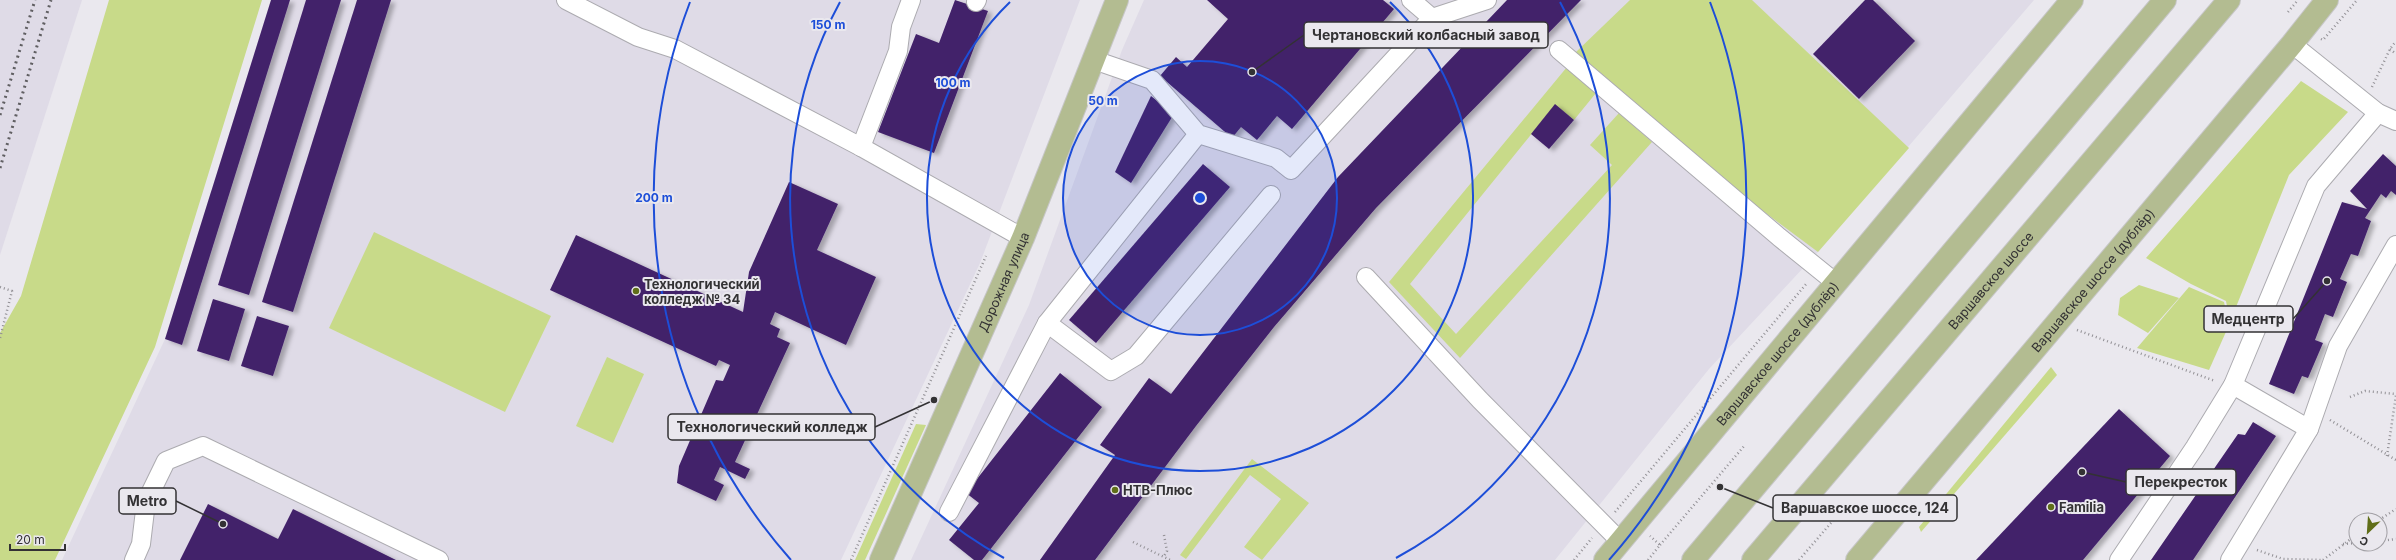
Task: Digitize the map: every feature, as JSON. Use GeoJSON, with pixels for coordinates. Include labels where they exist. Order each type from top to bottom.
{"type":"FeatureCollection","features":[{"type":"Feature","properties":{"kind":"main road","name":"Дорожная улица"},"geometry":{"type":"LineString","coordinates":[[881,560],[1023,238],[1094,60],[1116,0]]}},
{"type":"Feature","properties":{"kind":"main road","name":"Варшавское шоссе (дублёр)"},"geometry":{"type":"LineString","coordinates":[[1605,560],[2072,0]]}},
{"type":"Feature","properties":{"kind":"main road"},"geometry":{"type":"LineString","coordinates":[[1693,560],[2165,0]]}},
{"type":"Feature","properties":{"kind":"main road","name":"Варшавское шоссе"},"geometry":{"type":"LineString","coordinates":[[1753,560],[2229,0]]}},
{"type":"Feature","properties":{"kind":"main road","name":"Варшавское шоссе (дублёр)"},"geometry":{"type":"LineString","coordinates":[[1857,560],[2292,44],[2327,0]]}},
{"type":"Feature","properties":{"kind":"lane"},"geometry":{"type":"LineString","coordinates":[[566,0],[638,37],[675,48],[861,148],[1023,238]]}},
{"type":"Feature","properties":{"kind":"lane"},"geometry":{"type":"LineString","coordinates":[[861,148],[898,51],[901,28],[911,0]]}},
{"type":"Feature","properties":{"kind":"lane"},"geometry":{"type":"LineString","coordinates":[[1412,0],[1432,18]]}},
{"type":"Feature","properties":{"kind":"lane"},"geometry":{"type":"LineString","coordinates":[[1094,60],[1152,80],[1198,134],[1276,158],[1291,170],[1432,18],[1487,0]]}},
{"type":"Feature","properties":{"kind":"lane"},"geometry":{"type":"LineString","coordinates":[[2292,44],[2372,108],[2396,121]]}},
{"type":"Feature","properties":{"kind":"lane"},"geometry":{"type":"LineString","coordinates":[[1559,50],[1779,237],[1836,283]]}},
{"type":"Feature","properties":{"kind":"lane"},"geometry":{"type":"LineString","coordinates":[[2119,560],[2195,447],[2233,385],[2316,186],[2372,108]]}},
{"type":"Feature","properties":{"kind":"lane"},"geometry":{"type":"LineString","coordinates":[[949,512],[1047,323],[1198,134]]}},
{"type":"Feature","properties":{"kind":"lane"},"geometry":{"type":"LineString","coordinates":[[1047,323],[1111,371],[1136,356],[1271,195]]}},
{"type":"Feature","properties":{"kind":"lane"},"geometry":{"type":"LineString","coordinates":[[2230,560],[2241,545],[2312,421],[2338,346],[2396,245]]}},
{"type":"Feature","properties":{"kind":"lane"},"geometry":{"type":"LineString","coordinates":[[1366,277],[1480,400],[1620,542]]}},
{"type":"Feature","properties":{"kind":"lane"},"geometry":{"type":"LineString","coordinates":[[2233,385],[2312,421]]}},
{"type":"Feature","properties":{"kind":"lane"},"geometry":{"type":"LineString","coordinates":[[134,560],[141,544],[146,502],[166,461],[203,446],[439,560]]}},
{"type":"Feature","properties":{"kind":"path"},"geometry":{"type":"LineString","coordinates":[[2288,12],[2298,0]]}},
{"type":"Feature","properties":{"kind":"path"},"geometry":{"type":"LineString","coordinates":[[2317,36],[2323,40],[2357,0]]}},
{"type":"Feature","properties":{"kind":"path"},"geometry":{"type":"LineString","coordinates":[[2372,108],[2390,48],[2396,41]]}},
{"type":"Feature","properties":{"kind":"path"},"geometry":{"type":"LineString","coordinates":[[2390,48],[2396,54]]}},
{"type":"Feature","properties":{"kind":"path"},"geometry":{"type":"LineString","coordinates":[[851,560],[986,256]]}},
{"type":"Feature","properties":{"kind":"path"},"geometry":{"type":"LineString","coordinates":[[0,287],[12,291],[0,338]]}},
{"type":"Feature","properties":{"kind":"path"},"geometry":{"type":"LineString","coordinates":[[2073,328],[2210,381],[2233,385]]}},
{"type":"Feature","properties":{"kind":"path"},"geometry":{"type":"LineString","coordinates":[[2350,397],[2365,391],[2396,394],[2387,456]]}},
{"type":"Feature","properties":{"kind":"path"},"geometry":{"type":"LineString","coordinates":[[2312,421],[2396,460]]}},
{"type":"Feature","properties":{"kind":"path"},"geometry":{"type":"LineString","coordinates":[[1648,560],[1745,445]]}},
{"type":"Feature","properties":{"kind":"path"},"geometry":{"type":"LineString","coordinates":[[1799,560],[1856,494]]}},
{"type":"Feature","properties":{"kind":"path"},"geometry":{"type":"LineString","coordinates":[[1164,535],[1167,551],[1164,556]]}},
{"type":"Feature","properties":{"kind":"path"},"geometry":{"type":"LineString","coordinates":[[1649,535],[1660,545]]}},
{"type":"Feature","properties":{"kind":"path"},"geometry":{"type":"LineString","coordinates":[[2241,545],[2283,559],[2323,560],[2348,541]]}},
{"type":"Feature","properties":{"kind":"path"},"geometry":{"type":"LineString","coordinates":[[1133,542],[1170,560]]}},
{"type":"Feature","properties":{"kind":"path"},"geometry":{"type":"LineString","coordinates":[[2343,544],[2348,544]]}},
{"type":"Feature","properties":{"kind":"shaded area"},"geometry":{"type":"Polygon","coordinates":[[[0,0],[82,0],[0,255],[0,0]]]}},
{"type":"Feature","properties":{"kind":"shaded area"},"geometry":{"type":"Polygon","coordinates":[[[271,0],[1080,0],[980,263],[841,560],[62,560],[165,339],[271,0]]]}},
{"type":"Feature","properties":{"kind":"shaded area"},"geometry":{"type":"Polygon","coordinates":[[[1144,0],[2034,0],[1818,252],[1709,369],[1555,560],[911,560],[1029,305],[1122,50],[1144,0]]]}},
{"type":"Feature","properties":{"kind":"green space"},"geometry":{"type":"Polygon","coordinates":[[[109,0],[262,0],[155,347],[55,560],[0,560],[0,333],[21,296],[109,0]]]}},
{"type":"Feature","properties":{"kind":"green space"},"geometry":{"type":"Polygon","coordinates":[[[1630,0],[1752,0],[1909,148],[1818,252],[1755,205],[1576,52],[1630,0]]]}},
{"type":"Feature","properties":{"kind":"green space"},"geometry":{"type":"Polygon","coordinates":[[[1567,67],[1596,93],[1574,120],[1555,105],[1410,284],[1456,334],[1612,165],[1590,145],[1619,113],[1652,142],[1460,358],[1389,282],[1567,67]]]}},
{"type":"Feature","properties":{"kind":"green space"},"geometry":{"type":"Polygon","coordinates":[[[2301,81],[2348,112],[2289,175],[2230,322],[2226,301],[2191,284],[2146,258],[2301,81]]]}},
{"type":"Feature","properties":{"kind":"green space"},"geometry":{"type":"Polygon","coordinates":[[[374,232],[551,316],[505,412],[329,328],[374,232]]]}},
{"type":"Feature","properties":{"kind":"green space"},"geometry":{"type":"Polygon","coordinates":[[[2139,285],[2179,298],[2148,333],[2118,315],[2120,298],[2139,285]]]}},
{"type":"Feature","properties":{"kind":"green space"},"geometry":{"type":"Polygon","coordinates":[[[2189,287],[2224,302],[2229,325],[2209,370],[2137,348],[2189,287]]]}},
{"type":"Feature","properties":{"kind":"green space"},"geometry":{"type":"Polygon","coordinates":[[[607,357],[644,374],[613,443],[576,426],[607,357]]]}},
{"type":"Feature","properties":{"kind":"green space"},"geometry":{"type":"Polygon","coordinates":[[[2051,367],[2057,375],[1921,532],[1919,527],[2051,367]]]}},
{"type":"Feature","properties":{"kind":"green space"},"geometry":{"type":"Polygon","coordinates":[[[916,424],[926,425],[865,560],[855,560],[916,424]]]}},
{"type":"Feature","properties":{"kind":"green space"},"geometry":{"type":"Polygon","coordinates":[[[1252,459],[1309,503],[1262,560],[1244,547],[1281,499],[1250,475],[1186,559],[1180,555],[1252,459]]]}},
{"type":"Feature","properties":{"kind":"building"},"geometry":{"type":"Polygon","coordinates":[[[271,0],[290,0],[182,345],[165,339],[271,0]]]}},
{"type":"Feature","properties":{"kind":"building"},"geometry":{"type":"Polygon","coordinates":[[[306,0],[341,0],[249,295],[218,285],[306,0]]]}},
{"type":"Feature","properties":{"kind":"building"},"geometry":{"type":"Polygon","coordinates":[[[357,0],[391,0],[293,312],[262,302],[357,0]]]}},
{"type":"Feature","properties":{"kind":"building"},"geometry":{"type":"Polygon","coordinates":[[[955,0],[988,11],[934,153],[878,132],[916,34],[939,43],[955,0]]]}},
{"type":"Feature","properties":{"kind":"building"},"geometry":{"type":"Polygon","coordinates":[[[1207,0],[1383,0],[1394,9],[1292,129],[1277,116],[1257,140],[1241,127],[1232,138],[1160,76],[1176,57],[1187,67],[1228,19],[1207,0]]]}},
{"type":"Feature","properties":{"kind":"building"},"geometry":{"type":"Polygon","coordinates":[[[1507,0],[1581,0],[1376,208],[1274,327],[1196,426],[1095,560],[1040,560],[1115,455],[1100,445],[1149,378],[1171,394],[1338,177],[1507,0]]]}},
{"type":"Feature","properties":{"kind":"building"},"geometry":{"type":"Polygon","coordinates":[[[1865,0],[1873,0],[1915,41],[1859,99],[1813,54],[1865,0]]]}},
{"type":"Feature","properties":{"kind":"building"},"geometry":{"type":"Polygon","coordinates":[[[1151,96],[1174,114],[1131,183],[1115,172],[1151,96]]]}},
{"type":"Feature","properties":{"kind":"building"},"geometry":{"type":"Polygon","coordinates":[[[1555,104],[1574,120],[1549,149],[1531,134],[1555,104]]]}},
{"type":"Feature","properties":{"kind":"building"},"geometry":{"type":"Polygon","coordinates":[[[2383,154],[2396,166],[2396,195],[2391,191],[2386,198],[2381,194],[2365,218],[2371,221],[2358,256],[2351,254],[2340,279],[2347,282],[2333,317],[2325,314],[2315,340],[2323,343],[2308,378],[2302,376],[2294,394],[2269,384],[2342,202],[2367,209],[2350,191],[2383,154]]]}},
{"type":"Feature","properties":{"kind":"building"},"geometry":{"type":"Polygon","coordinates":[[[1203,164],[1230,187],[1096,343],[1069,320],[1203,164]]]}},
{"type":"Feature","properties":{"kind":"building"},"geometry":{"type":"Polygon","coordinates":[[[789,182],[838,204],[817,250],[876,277],[846,345],[775,312],[770,324],[780,329],[777,337],[790,343],[735,462],[750,469],[745,479],[720,467],[714,480],[724,485],[716,501],[677,483],[679,466],[716,380],[723,381],[730,365],[719,360],[716,366],[550,290],[576,235],[743,312],[749,272],[789,182]]]}},
{"type":"Feature","properties":{"kind":"building"},"geometry":{"type":"Polygon","coordinates":[[[213,299],[245,309],[229,361],[197,351],[213,299]]]}},
{"type":"Feature","properties":{"kind":"building"},"geometry":{"type":"Polygon","coordinates":[[[257,316],[289,326],[273,376],[241,366],[257,316]]]}},
{"type":"Feature","properties":{"kind":"building"},"geometry":{"type":"Polygon","coordinates":[[[1060,373],[1102,407],[982,560],[974,560],[949,540],[979,503],[966,493],[1060,373]]]}},
{"type":"Feature","properties":{"kind":"building"},"geometry":{"type":"Polygon","coordinates":[[[2119,409],[2170,456],[2083,560],[1976,560],[2119,409]]]}},
{"type":"Feature","properties":{"kind":"building"},"geometry":{"type":"Polygon","coordinates":[[[2253,422],[2276,436],[2193,560],[2151,560],[2238,434],[2245,435],[2253,422]]]}},
{"type":"Feature","properties":{"kind":"building"},"geometry":{"type":"Polygon","coordinates":[[[208,504],[278,539],[293,509],[396,560],[180,560],[208,504]]]}},
{"type":"Feature","properties":{"kind":"railway"},"geometry":{"type":"LineString","coordinates":[[0,115],[35,0]]}},
{"type":"Feature","properties":{"kind":"railway"},"geometry":{"type":"LineString","coordinates":[[0,168],[51,0]]}},
{"type":"Feature","properties":{"kind":"place","name":"Чертановский колбасный завод"},"geometry":{"type":"Point","coordinates":[1252,72]}},
{"type":"Feature","properties":{"kind":"place","name":"Медцентр"},"geometry":{"type":"Point","coordinates":[2327,281]}},
{"type":"Feature","properties":{"kind":"place","name":"Технологический колледж № 34"},"geometry":{"type":"Point","coordinates":[636,291]}},
{"type":"Feature","properties":{"kind":"place","name":"Технологический колледж"},"geometry":{"type":"Point","coordinates":[934,400]}},
{"type":"Feature","properties":{"kind":"place","name":"Перекресток"},"geometry":{"type":"Point","coordinates":[2082,472]}},
{"type":"Feature","properties":{"kind":"place","name":"Варшавское шоссе, 124"},"geometry":{"type":"Point","coordinates":[1720,487]}},
{"type":"Feature","properties":{"kind":"place","name":"НТВ-Плюс"},"geometry":{"type":"Point","coordinates":[1115,490]}},
{"type":"Feature","properties":{"kind":"place","name":"Familia"},"geometry":{"type":"Point","coordinates":[2051,507]}},
{"type":"Feature","properties":{"kind":"place","name":"Metro"},"geometry":{"type":"Point","coordinates":[223,524]}}]}
